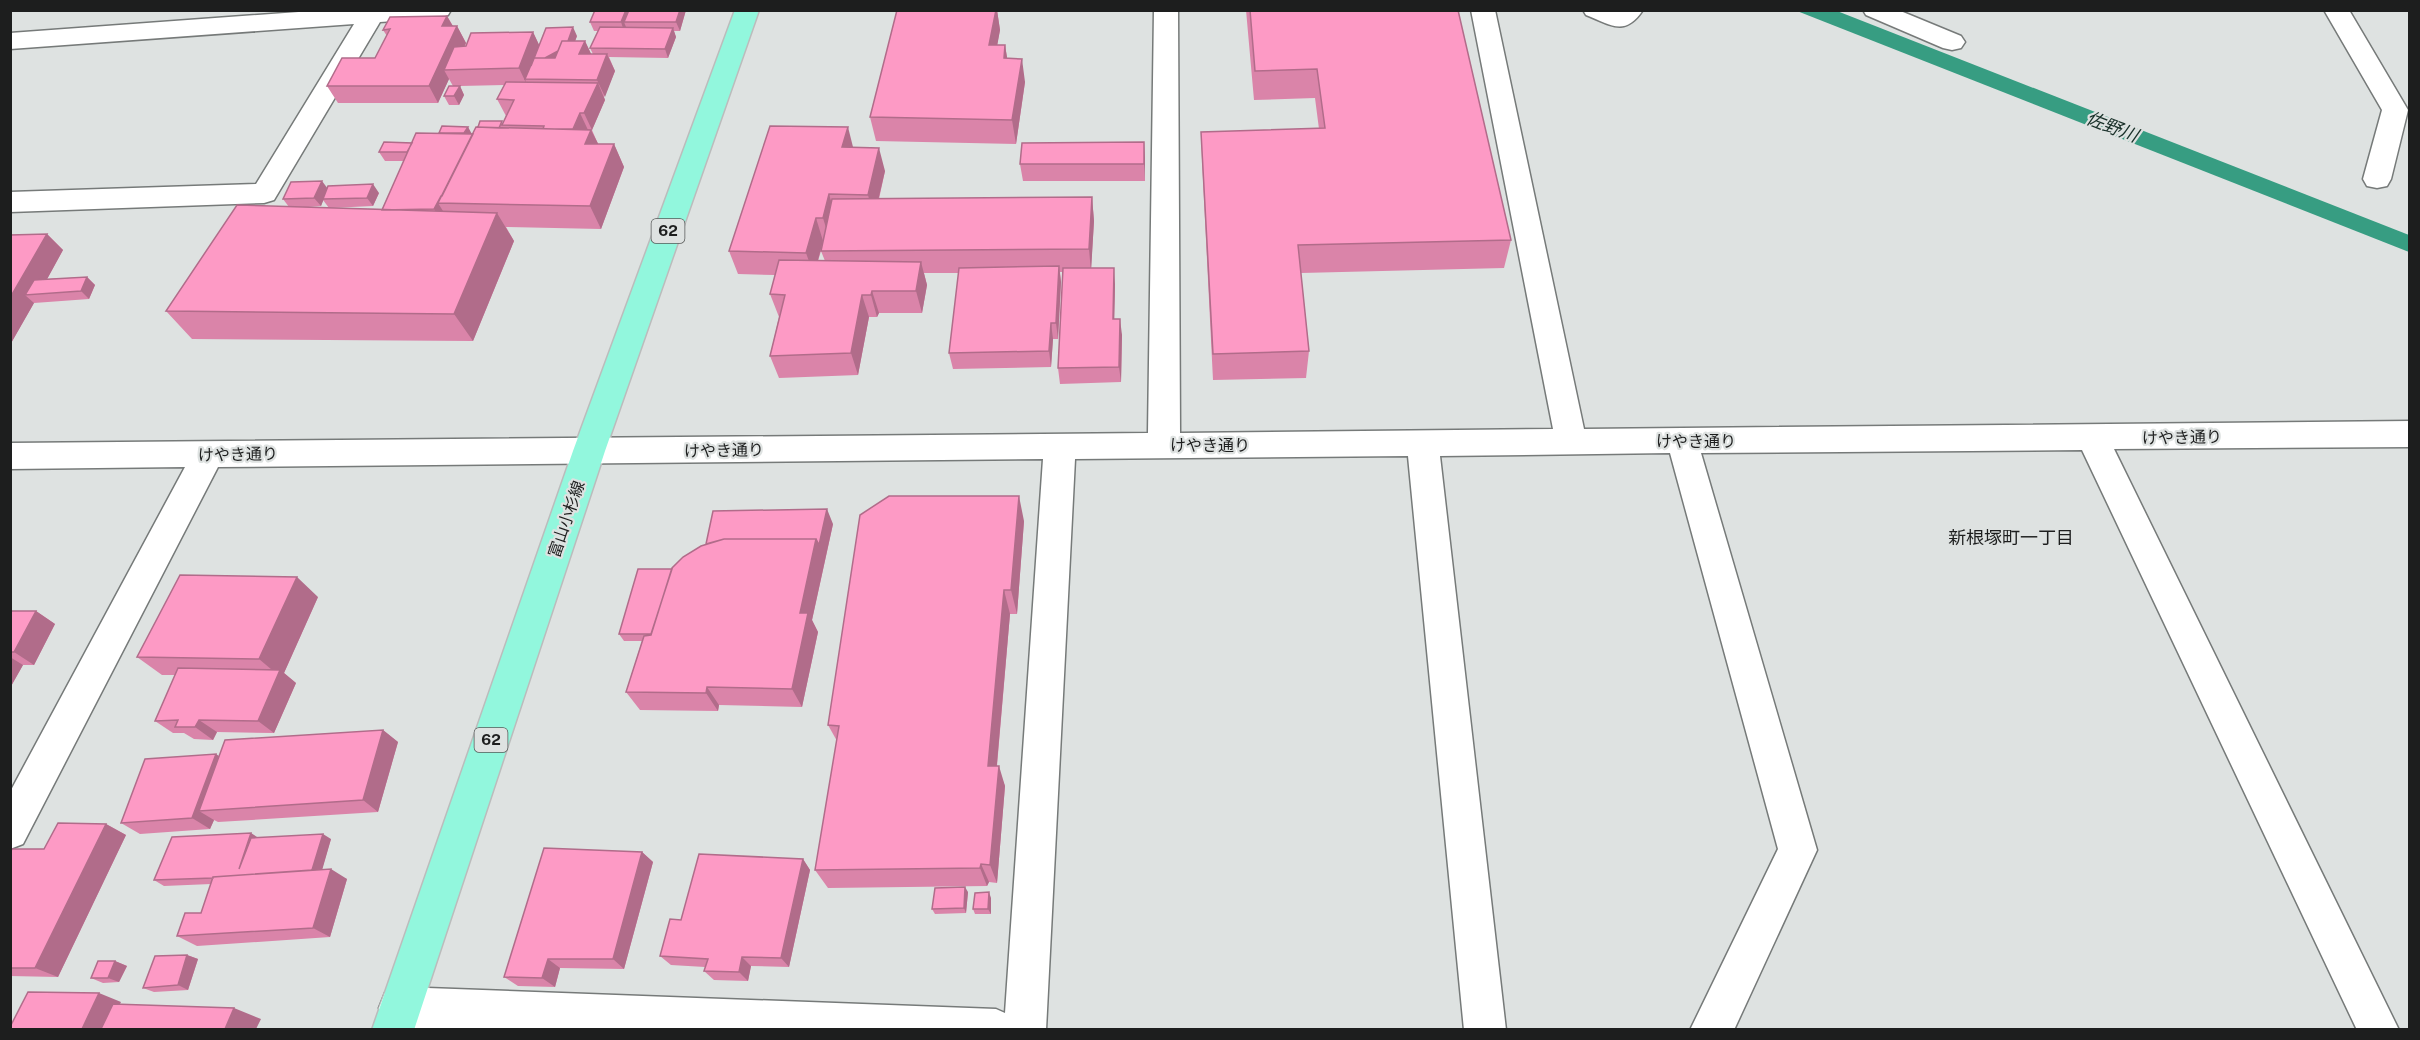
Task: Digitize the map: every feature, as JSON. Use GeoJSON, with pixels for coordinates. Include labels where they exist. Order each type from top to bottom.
{"type":"FeatureCollection","features":[{"type":"Feature","properties":{"kind":"main road","name":"富山小杉線"},"geometry":{"type":"LineString","coordinates":[[397,1019],[589,451],[747,10]]}},
{"type":"Feature","properties":{"kind":"street"},"geometry":{"type":"LineString","coordinates":[[10,41],[439,10]]}},
{"type":"Feature","properties":{"kind":"street"},"geometry":{"type":"LineString","coordinates":[[1164,446],[1166,10]]}},
{"type":"Feature","properties":{"kind":"street"},"geometry":{"type":"LineString","coordinates":[[1483,10],[1571,442]]}},
{"type":"Feature","properties":{"kind":"street"},"geometry":{"type":"LineString","coordinates":[[1595,10],[1622,20],[1631,10]]}},
{"type":"Feature","properties":{"kind":"street"},"geometry":{"type":"LineString","coordinates":[[1875,10],[1952,42]]}},
{"type":"Feature","properties":{"kind":"street"},"geometry":{"type":"LineString","coordinates":[[2336,10],[2395,110],[2377,179]]}},
{"type":"Feature","properties":{"kind":"street"},"geometry":{"type":"LineString","coordinates":[[10,202],[264,193],[374,13]]}},
{"type":"Feature","properties":{"kind":"street","name":"けやき通り"},"geometry":{"type":"LineString","coordinates":[[10,456],[2409,435]]}},
{"type":"Feature","properties":{"kind":"street"},"geometry":{"type":"LineString","coordinates":[[2092,437],[2379,1029]]}},
{"type":"Feature","properties":{"kind":"street"},"geometry":{"type":"LineString","coordinates":[[1682,441],[1798,850],[1712,1028],[1714,1029]]}},
{"type":"Feature","properties":{"kind":"street"},"geometry":{"type":"LineString","coordinates":[[1423,444],[1485,1029]]}},
{"type":"Feature","properties":{"kind":"street"},"geometry":{"type":"LineString","coordinates":[[1025,1029],[1060,447]]}},
{"type":"Feature","properties":{"kind":"street"},"geometry":{"type":"LineString","coordinates":[[10,831],[208,455]]}},
{"type":"Feature","properties":{"kind":"street"},"geometry":{"type":"LineString","coordinates":[[397,1019],[996,1029]]}},
{"type":"Feature","properties":{"kind":"water","name":"佐野川"},"geometry":{"type":"Polygon","coordinates":[[[1797,11],[1837,11],[2409,235],[2409,252],[1797,11]]]}},
{"type":"Feature","properties":{"kind":"building"},"geometry":{"type":"Polygon","coordinates":[[[595,10],[626,10],[621,22],[590,22],[595,10]]]}},
{"type":"Feature","properties":{"kind":"building"},"geometry":{"type":"Polygon","coordinates":[[[629,10],[680,10],[676,22],[624,22],[629,10]]]}},
{"type":"Feature","properties":{"kind":"building"},"geometry":{"type":"Polygon","coordinates":[[[897,10],[996,10],[989,45],[1005,45],[1004,58],[1022,59],[1012,120],[870,117],[897,10]]]}},
{"type":"Feature","properties":{"kind":"building"},"geometry":{"type":"Polygon","coordinates":[[[1250,10],[1458,10],[1511,240],[1298,245],[1309,351],[1213,354],[1201,132],[1325,128],[1317,69],[1255,71],[1250,10]]]}},
{"type":"Feature","properties":{"kind":"building"},"geometry":{"type":"Polygon","coordinates":[[[447,16],[442,26],[457,26],[429,86],[327,86],[342,58],[375,58],[390,29],[383,30],[390,17],[447,16]]]}},
{"type":"Feature","properties":{"kind":"building"},"geometry":{"type":"Polygon","coordinates":[[[573,27],[568,41],[562,41],[558,51],[545,58],[534,58],[546,28],[573,27]]]}},
{"type":"Feature","properties":{"kind":"building"},"geometry":{"type":"Polygon","coordinates":[[[600,27],[673,28],[665,49],[590,48],[600,27]]]}},
{"type":"Feature","properties":{"kind":"building"},"geometry":{"type":"Polygon","coordinates":[[[533,32],[519,68],[444,70],[454,47],[466,46],[471,33],[533,32]]]}},
{"type":"Feature","properties":{"kind":"building"},"geometry":{"type":"Polygon","coordinates":[[[562,41],[585,41],[579,54],[607,54],[597,80],[525,79],[534,58],[555,58],[562,41]]]}},
{"type":"Feature","properties":{"kind":"building"},"geometry":{"type":"Polygon","coordinates":[[[506,82],[598,83],[584,113],[580,113],[573,129],[543,129],[544,126],[502,125],[514,100],[497,99],[506,82]]]}},
{"type":"Feature","properties":{"kind":"building"},"geometry":{"type":"Polygon","coordinates":[[[449,86],[460,86],[454,96],[444,96],[449,86]]]}},
{"type":"Feature","properties":{"kind":"building"},"geometry":{"type":"Polygon","coordinates":[[[480,121],[502,121],[499,128],[478,127],[480,121]]]}},
{"type":"Feature","properties":{"kind":"building"},"geometry":{"type":"Polygon","coordinates":[[[442,126],[468,127],[464,133],[439,133],[442,126]]]}},
{"type":"Feature","properties":{"kind":"building"},"geometry":{"type":"Polygon","coordinates":[[[770,126],[848,127],[842,147],[879,148],[868,195],[829,194],[823,218],[816,218],[806,253],[729,251],[770,126]]]}},
{"type":"Feature","properties":{"kind":"building"},"geometry":{"type":"Polygon","coordinates":[[[476,127],[591,130],[585,144],[614,144],[590,206],[438,203],[476,127]]]}},
{"type":"Feature","properties":{"kind":"building"},"geometry":{"type":"Polygon","coordinates":[[[416,133],[473,134],[434,209],[382,210],[416,133]]]}},
{"type":"Feature","properties":{"kind":"building"},"geometry":{"type":"Polygon","coordinates":[[[384,142],[412,143],[407,152],[379,152],[384,142]]]}},
{"type":"Feature","properties":{"kind":"building"},"geometry":{"type":"Polygon","coordinates":[[[1144,142],[1144,164],[1020,164],[1022,143],[1144,142]]]}},
{"type":"Feature","properties":{"kind":"building"},"geometry":{"type":"Polygon","coordinates":[[[322,181],[314,198],[283,199],[291,182],[322,181]]]}},
{"type":"Feature","properties":{"kind":"building"},"geometry":{"type":"Polygon","coordinates":[[[373,184],[367,198],[323,199],[328,186],[373,184]]]}},
{"type":"Feature","properties":{"kind":"building"},"geometry":{"type":"Polygon","coordinates":[[[1092,197],[1089,249],[821,251],[832,199],[1092,197]]]}},
{"type":"Feature","properties":{"kind":"building"},"geometry":{"type":"Polygon","coordinates":[[[237,205],[497,213],[454,314],[166,311],[237,205]]]}},
{"type":"Feature","properties":{"kind":"building"},"geometry":{"type":"Polygon","coordinates":[[[47,234],[10,298],[10,235],[47,234]]]}},
{"type":"Feature","properties":{"kind":"building"},"geometry":{"type":"Polygon","coordinates":[[[779,260],[921,262],[916,291],[872,291],[871,295],[862,295],[851,353],[770,356],[785,295],[770,294],[779,260]]]}},
{"type":"Feature","properties":{"kind":"building"},"geometry":{"type":"Polygon","coordinates":[[[1059,266],[1056,323],[1051,323],[1049,351],[949,353],[959,268],[1059,266]]]}},
{"type":"Feature","properties":{"kind":"building"},"geometry":{"type":"Polygon","coordinates":[[[1063,268],[1114,268],[1113,319],[1120,319],[1119,367],[1058,368],[1063,268]]]}},
{"type":"Feature","properties":{"kind":"building"},"geometry":{"type":"Polygon","coordinates":[[[87,277],[81,291],[25,295],[34,280],[87,277]]]}},
{"type":"Feature","properties":{"kind":"building"},"geometry":{"type":"Polygon","coordinates":[[[889,496],[1019,496],[1011,590],[1004,590],[988,766],[999,766],[990,865],[981,864],[980,868],[815,870],[839,726],[828,725],[860,515],[889,496]]]}},
{"type":"Feature","properties":{"kind":"building"},"geometry":{"type":"Polygon","coordinates":[[[827,509],[819,545],[816,539],[724,539],[706,544],[713,511],[827,509]]]}},
{"type":"Feature","properties":{"kind":"building"},"geometry":{"type":"Polygon","coordinates":[[[724,539],[816,539],[800,613],[808,613],[792,689],[707,687],[706,693],[626,692],[644,636],[651,635],[672,568],[683,557],[701,546],[724,539]]]}},
{"type":"Feature","properties":{"kind":"building"},"geometry":{"type":"Polygon","coordinates":[[[638,569],[672,569],[651,634],[619,634],[638,569]]]}},
{"type":"Feature","properties":{"kind":"building"},"geometry":{"type":"Polygon","coordinates":[[[180,575],[297,577],[259,659],[137,657],[180,575]]]}},
{"type":"Feature","properties":{"kind":"building"},"geometry":{"type":"Polygon","coordinates":[[[10,611],[36,611],[14,652],[10,652],[10,611]]]}},
{"type":"Feature","properties":{"kind":"building"},"geometry":{"type":"Polygon","coordinates":[[[178,668],[280,670],[258,721],[199,720],[195,727],[175,727],[178,720],[155,721],[178,668]]]}},
{"type":"Feature","properties":{"kind":"building"},"geometry":{"type":"Polygon","coordinates":[[[383,730],[363,800],[199,811],[225,740],[383,730]]]}},
{"type":"Feature","properties":{"kind":"building"},"geometry":{"type":"Polygon","coordinates":[[[216,754],[192,818],[121,823],[145,759],[216,754]]]}},
{"type":"Feature","properties":{"kind":"building"},"geometry":{"type":"Polygon","coordinates":[[[58,823],[106,824],[35,968],[10,968],[10,852],[12,849],[44,849],[58,823]]]}},
{"type":"Feature","properties":{"kind":"building"},"geometry":{"type":"Polygon","coordinates":[[[251,833],[239,869],[251,838],[323,834],[312,870],[154,880],[172,837],[251,833]]]}},
{"type":"Feature","properties":{"kind":"building"},"geometry":{"type":"Polygon","coordinates":[[[544,848],[642,852],[613,959],[548,959],[542,978],[504,977],[544,848]]]}},
{"type":"Feature","properties":{"kind":"building"},"geometry":{"type":"Polygon","coordinates":[[[699,854],[803,859],[781,958],[742,957],[739,972],[704,971],[708,959],[660,956],[670,919],[681,920],[699,854]]]}},
{"type":"Feature","properties":{"kind":"building"},"geometry":{"type":"Polygon","coordinates":[[[331,869],[313,928],[177,936],[185,913],[201,913],[213,877],[331,869]]]}},
{"type":"Feature","properties":{"kind":"building"},"geometry":{"type":"Polygon","coordinates":[[[965,887],[964,908],[932,909],[935,888],[965,887]]]}},
{"type":"Feature","properties":{"kind":"building"},"geometry":{"type":"Polygon","coordinates":[[[989,892],[988,909],[973,909],[975,893],[989,892]]]}},
{"type":"Feature","properties":{"kind":"building"},"geometry":{"type":"Polygon","coordinates":[[[187,955],[178,985],[143,988],[155,956],[187,955]]]}},
{"type":"Feature","properties":{"kind":"building"},"geometry":{"type":"Polygon","coordinates":[[[98,961],[115,961],[108,978],[91,978],[98,961]]]}},
{"type":"Feature","properties":{"kind":"building"},"geometry":{"type":"Polygon","coordinates":[[[28,992],[99,993],[82,1029],[10,1029],[28,992]]]}},
{"type":"Feature","properties":{"kind":"building"},"geometry":{"type":"Polygon","coordinates":[[[113,1004],[234,1008],[225,1029],[101,1029],[113,1004]]]}},
{"type":"Feature","properties":{"kind":"district","name":"新根塚町一丁目"},"geometry":{"type":"Point","coordinates":[2011,538]}}]}
